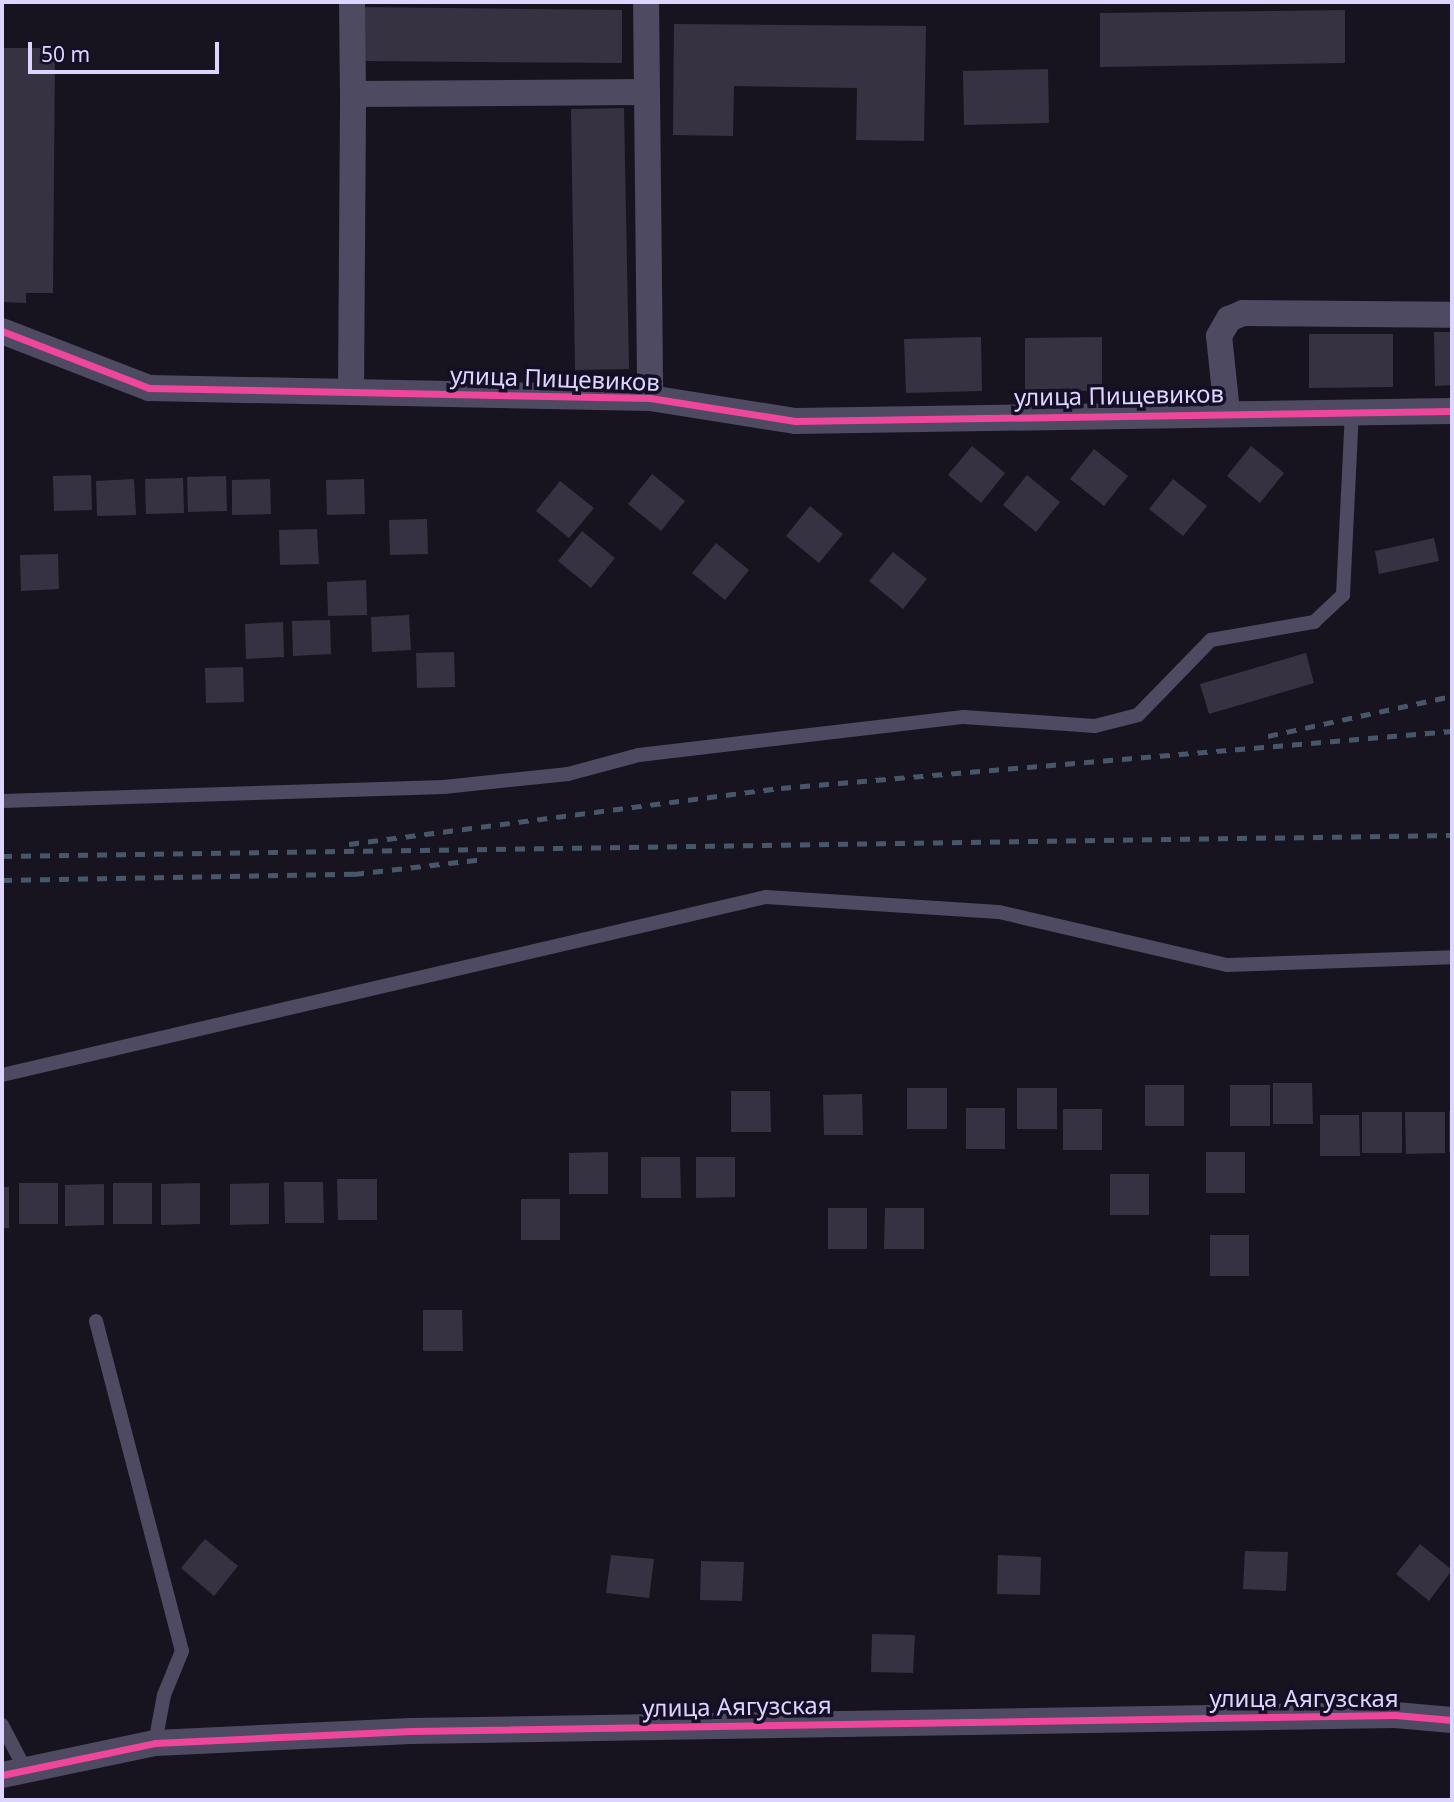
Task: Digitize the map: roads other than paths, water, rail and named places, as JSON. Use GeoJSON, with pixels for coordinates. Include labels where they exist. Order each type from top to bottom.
{"type":"FeatureCollection","features":[{"type":"Feature","properties":{"kind":"street"},"geometry":{"type":"LineString","coordinates":[[351,392],[352,2]]}},
{"type":"Feature","properties":{"kind":"street"},"geometry":{"type":"LineString","coordinates":[[646,2],[650,398]]}},
{"type":"Feature","properties":{"kind":"street"},"geometry":{"type":"LineString","coordinates":[[353,94],[647,92]]}},
{"type":"Feature","properties":{"kind":"street"},"geometry":{"type":"LineString","coordinates":[[1227,412],[1219,336],[1228,319],[1243,313],[1452,316]]}},
{"type":"Feature","properties":{"kind":"street","name":"улица Пищевиков"},"geometry":{"type":"LineString","coordinates":[[2,331],[149,388],[650,398],[794,421],[1227,412],[1352,414],[1452,411]]}},
{"type":"Feature","properties":{"kind":"street","name":"улица Аягузская"},"geometry":{"type":"LineString","coordinates":[[13,1771],[155,1743],[438,1730],[1395,1715],[1452,1720]]}},
{"type":"Feature","properties":{"kind":"lane"},"geometry":{"type":"LineString","coordinates":[[2,801],[444,787],[568,774],[639,755],[964,717],[1095,726],[1138,715],[1211,640],[1314,622],[1343,595],[1352,414]]}},
{"type":"Feature","properties":{"kind":"lane"},"geometry":{"type":"LineString","coordinates":[[2,1075],[766,897],[999,912],[1227,965],[1452,957]]}},
{"type":"Feature","properties":{"kind":"lane"},"geometry":{"type":"LineString","coordinates":[[96,1321],[182,1651],[164,1695],[155,1743]]}},
{"type":"Feature","properties":{"kind":"lane"},"geometry":{"type":"LineString","coordinates":[[2,1726],[13,1771]]}},
{"type":"Feature","properties":{"kind":"railway"},"geometry":{"type":"LineString","coordinates":[[1268,736],[1452,696]]}},
{"type":"Feature","properties":{"kind":"railway"},"geometry":{"type":"LineString","coordinates":[[349,844],[781,788],[1452,731]]}},
{"type":"Feature","properties":{"kind":"railway"},"geometry":{"type":"LineString","coordinates":[[2,856],[1452,835]]}},
{"type":"Feature","properties":{"kind":"railway"},"geometry":{"type":"LineString","coordinates":[[2,880],[354,874],[484,859]]}}]}
